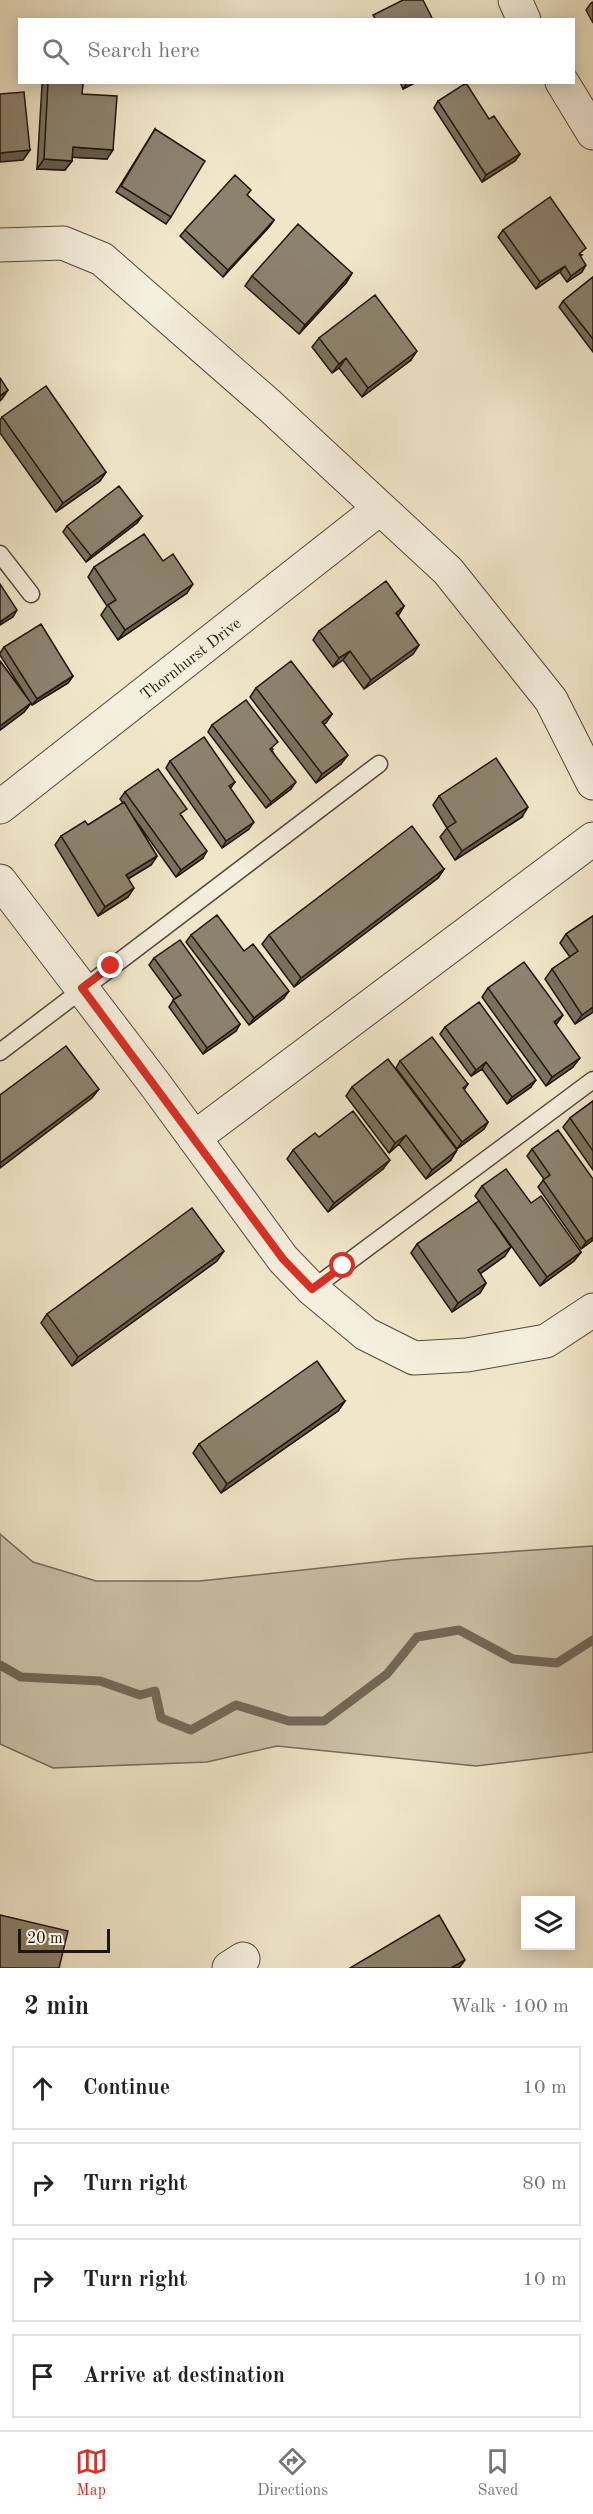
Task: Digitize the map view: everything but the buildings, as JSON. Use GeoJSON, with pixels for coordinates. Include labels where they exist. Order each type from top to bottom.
{"type":"FeatureCollection","features":[{"type":"Feature","properties":{"kind":"street"},"geometry":{"type":"LineString","coordinates":[[515,0],[523,18]]}},
{"type":"Feature","properties":{"kind":"street"},"geometry":{"type":"LineString","coordinates":[[563,84],[593,133]]}},
{"type":"Feature","properties":{"kind":"street"},"geometry":{"type":"LineString","coordinates":[[0,245],[63,243],[102,259],[269,405],[448,571],[550,700],[593,783]]}},
{"type":"Feature","properties":{"kind":"street","name":"Thornhurst Drive"},"geometry":{"type":"LineString","coordinates":[[0,807],[379,509]]}},
{"type":"Feature","properties":{"kind":"street"},"geometry":{"type":"LineString","coordinates":[[194,1138],[593,839]]}},
{"type":"Feature","properties":{"kind":"street"},"geometry":{"type":"LineString","coordinates":[[0,881],[283,1259],[312,1289],[366,1334],[414,1358],[467,1354],[546,1341],[593,1310]]}},
{"type":"Feature","properties":{"kind":"lane"},"geometry":{"type":"LineString","coordinates":[[0,554],[31,594]]}},
{"type":"Feature","properties":{"kind":"lane"},"geometry":{"type":"LineString","coordinates":[[0,1052],[379,764]]}},
{"type":"Feature","properties":{"kind":"lane"},"geometry":{"type":"LineString","coordinates":[[312,1289],[593,1080]]}},
{"type":"Feature","properties":{"kind":"shaded area"},"geometry":{"type":"Polygon","coordinates":[[[0,1534],[33,1562],[96,1581],[200,1581],[404,1559],[593,1546],[593,1752],[476,1766],[277,1746],[207,1762],[53,1768],[0,1744],[0,1534]]]}},
{"type":"Feature","properties":{"kind":"waterway"},"geometry":{"type":"LineString","coordinates":[[0,1665],[21,1677],[100,1681],[140,1695],[155,1691],[161,1718],[191,1730],[236,1705],[289,1721],[324,1721],[387,1674],[417,1637],[459,1630],[513,1659],[557,1663],[593,1640]]}},
{"type":"Feature","properties":{"kind":"route"},"geometry":{"type":"LineString","coordinates":[[111,966],[82,988],[283,1259],[312,1289],[343,1266]]}}]}
